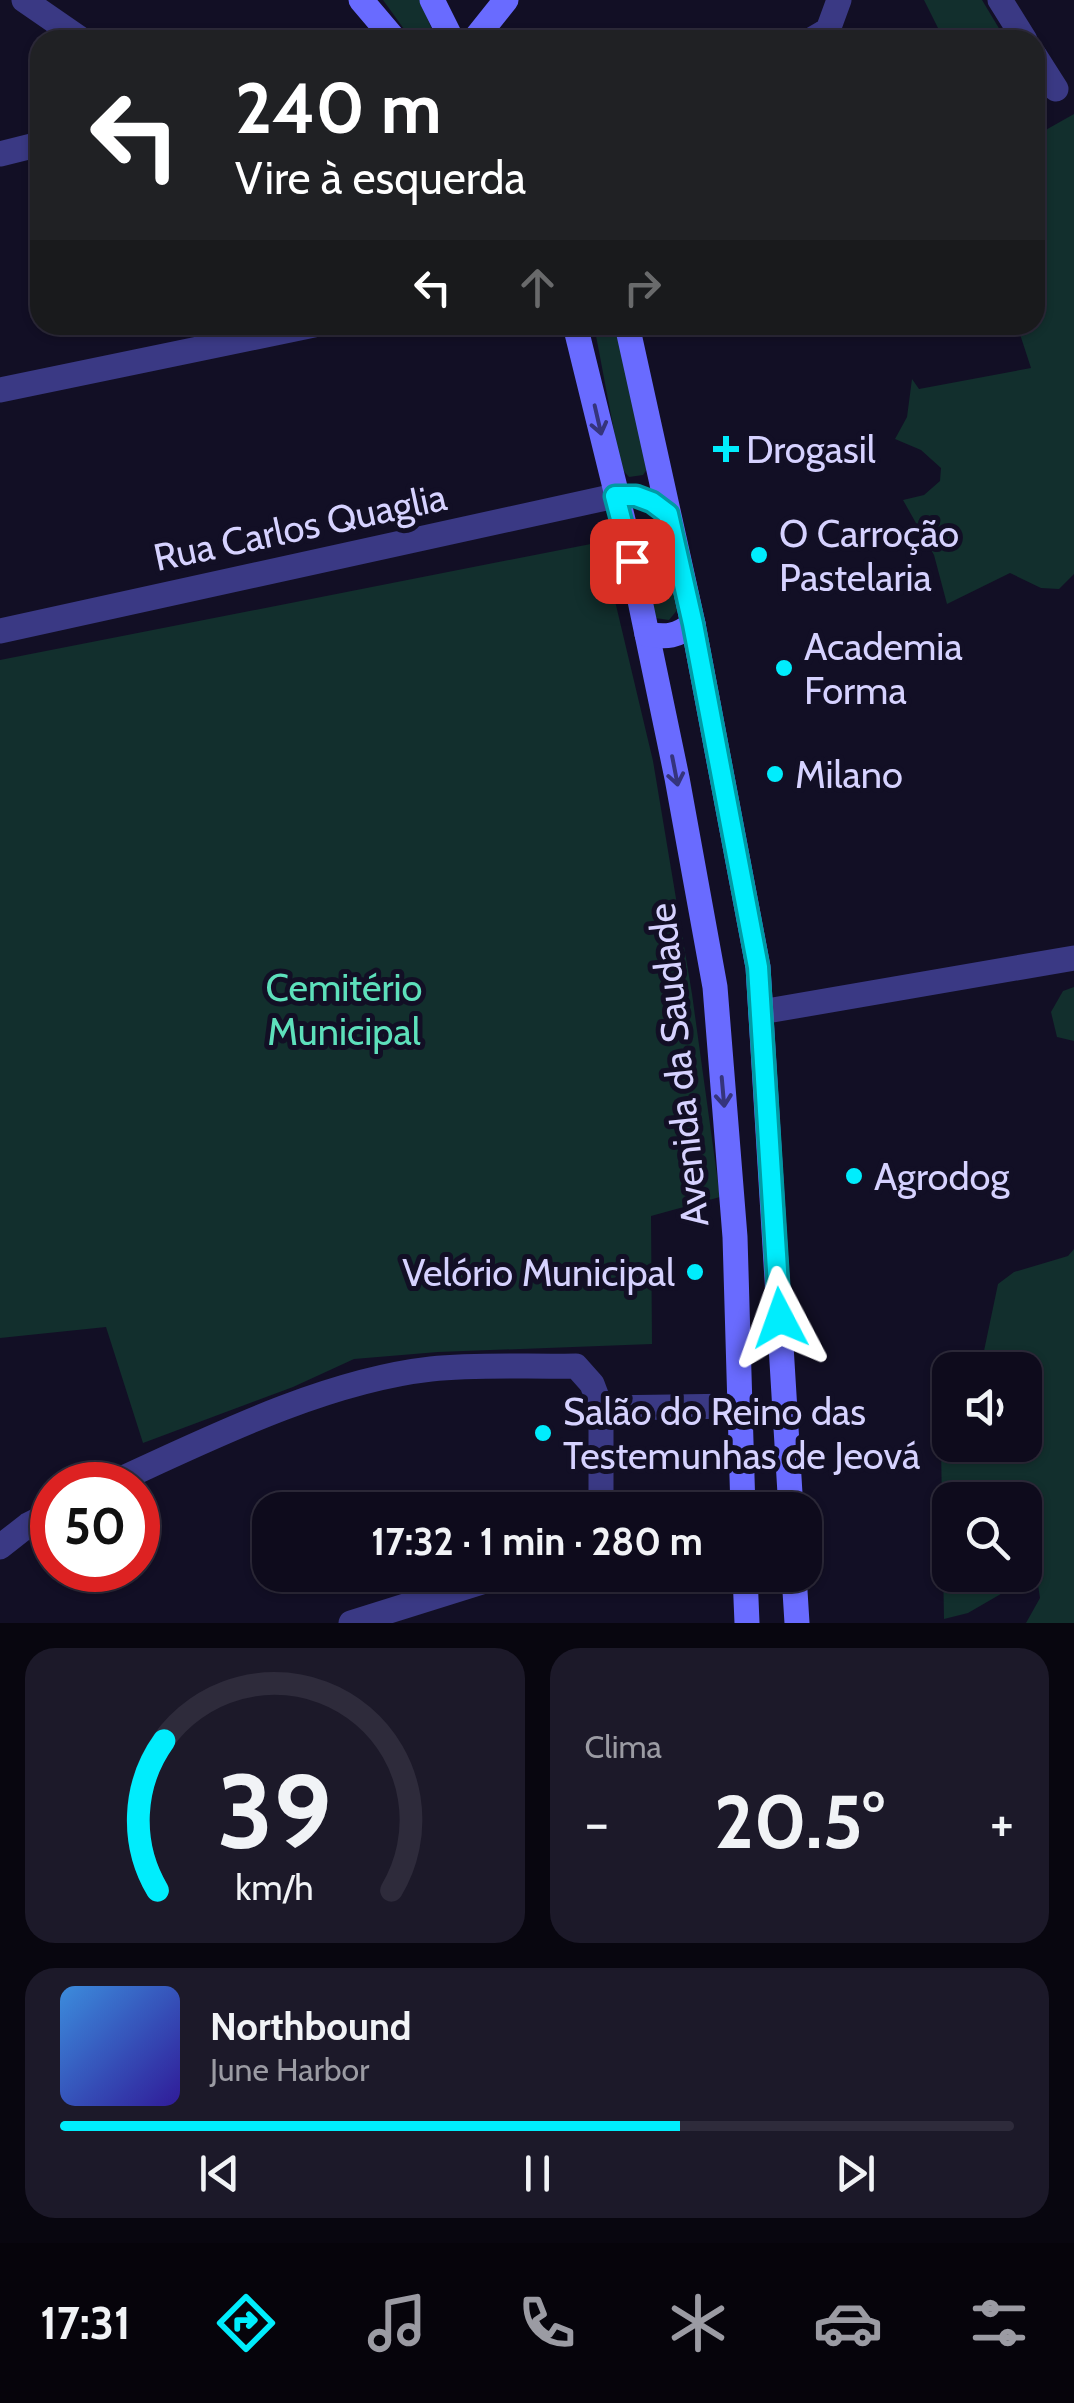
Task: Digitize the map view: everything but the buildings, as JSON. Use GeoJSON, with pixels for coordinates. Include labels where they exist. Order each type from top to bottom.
{"type":"FeatureCollection","features":[{"type":"Feature","properties":{"kind":"main road"},"geometry":{"type":"LineString","coordinates":[[360,0],[388,30]]}},
{"type":"Feature","properties":{"kind":"main road"},"geometry":{"type":"LineString","coordinates":[[371,0],[389,30]]}},
{"type":"Feature","properties":{"kind":"main road"},"geometry":{"type":"LineString","coordinates":[[432,0],[447,30]]}},
{"type":"Feature","properties":{"kind":"main road"},"geometry":{"type":"LineString","coordinates":[[482,30],[506,0]]}},
{"type":"Feature","properties":{"kind":"main road","name":"Avenida da Saudade"},"geometry":{"type":"LineString","coordinates":[[577,335],[624,524],[715,987],[735,1238],[742,1492]]}},
{"type":"Feature","properties":{"kind":"main road"},"geometry":{"type":"LineString","coordinates":[[628,335],[693,624],[758,967],[790,1492]]}},
{"type":"Feature","properties":{"kind":"main road"},"geometry":{"type":"LineString","coordinates":[[615,496],[636,496],[668,514]]}},
{"type":"Feature","properties":{"kind":"main road"},"geometry":{"type":"LineString","coordinates":[[647,634],[665,638],[681,634],[693,624]]}},
{"type":"Feature","properties":{"kind":"main road"},"geometry":{"type":"LineString","coordinates":[[664,714],[680,705],[695,704],[710,711]]}},
{"type":"Feature","properties":{"kind":"main road"},"geometry":{"type":"LineString","coordinates":[[746,1592],[747,1623]]}},
{"type":"Feature","properties":{"kind":"main road"},"geometry":{"type":"LineString","coordinates":[[795,1592],[796,1623]]}},
{"type":"Feature","properties":{"kind":"street"},"geometry":{"type":"LineString","coordinates":[[24,0],[68,30]]}},
{"type":"Feature","properties":{"kind":"street"},"geometry":{"type":"LineString","coordinates":[[828,30],[840,0]]}},
{"type":"Feature","properties":{"kind":"street"},"geometry":{"type":"LineString","coordinates":[[1000,0],[1019,30]]}},
{"type":"Feature","properties":{"kind":"street"},"geometry":{"type":"LineString","coordinates":[[1045,71],[1056,88]]}},
{"type":"Feature","properties":{"kind":"street"},"geometry":{"type":"LineString","coordinates":[[0,154],[30,146]]}},
{"type":"Feature","properties":{"kind":"street"},"geometry":{"type":"LineString","coordinates":[[0,390],[266,335]]}},
{"type":"Feature","properties":{"kind":"street","name":"Rua Carlos Quaglia"},"geometry":{"type":"LineString","coordinates":[[0,631],[615,496]]}},
{"type":"Feature","properties":{"kind":"street"},"geometry":{"type":"LineString","coordinates":[[761,1012],[1074,958]]}},
{"type":"Feature","properties":{"kind":"street"},"geometry":{"type":"LineString","coordinates":[[160,1462],[299,1402],[368,1381],[432,1369],[576,1366],[592,1384],[601,1408],[601,1492]]}},
{"type":"Feature","properties":{"kind":"street"},"geometry":{"type":"LineString","coordinates":[[601,1408],[740,1406]]}},
{"type":"Feature","properties":{"kind":"street"},"geometry":{"type":"LineString","coordinates":[[0,1547],[30,1524]]}},
{"type":"Feature","properties":{"kind":"street"},"geometry":{"type":"LineString","coordinates":[[351,1623],[450,1592]]}},
{"type":"Feature","properties":{"kind":"green space"},"geometry":{"type":"Polygon","coordinates":[[[383,0],[420,0],[432,30],[405,30],[383,0]]]}},
{"type":"Feature","properties":{"kind":"green space"},"geometry":{"type":"Polygon","coordinates":[[[924,0],[982,0],[1000,30],[939,30],[924,0]]]}},
{"type":"Feature","properties":{"kind":"green space"},"geometry":{"type":"Polygon","coordinates":[[[1074,114],[1074,574],[1059,589],[1041,588],[1010,573],[947,604],[934,555],[903,500],[924,495],[940,481],[941,468],[921,450],[895,439],[907,417],[912,379],[919,389],[1031,368],[1020,335],[1045,335],[1045,130],[1074,114]]]}},
{"type":"Feature","properties":{"kind":"green space"},"geometry":{"type":"Polygon","coordinates":[[[596,335],[618,335],[647,469],[643,475],[629,477],[621,468],[596,335]]]}},
{"type":"Feature","properties":{"kind":"green space"},"geometry":{"type":"Polygon","coordinates":[[[647,535],[656,535],[665,543],[678,609],[669,620],[655,618],[638,542],[647,535]]]}},
{"type":"Feature","properties":{"kind":"green space","name":"Cemitério Municipal"},"geometry":{"type":"Polygon","coordinates":[[[601,542],[653,761],[692,994],[720,1197],[651,1216],[652,1344],[354,1359],[293,1387],[143,1443],[106,1327],[0,1338],[0,660],[601,542]]]}},
{"type":"Feature","properties":{"kind":"green space"},"geometry":{"type":"Polygon","coordinates":[[[1074,987],[1074,1041],[1057,1037],[1051,1012],[1063,991],[1074,987]]]}},
{"type":"Feature","properties":{"kind":"green space"},"geometry":{"type":"Polygon","coordinates":[[[1074,1249],[1074,1623],[1026,1623],[1042,1592],[1042,1482],[942,1482],[941,1462],[1042,1462],[1042,1352],[984,1352],[998,1284],[1014,1272],[1068,1256],[1074,1249]]]}},
{"type":"Feature","properties":{"kind":"green space"},"geometry":{"type":"Polygon","coordinates":[[[944,1592],[1004,1592],[968,1613],[944,1619],[944,1592]]]}},
{"type":"Feature","properties":{"kind":"place","name":"Drogasil"},"geometry":{"type":"Point","coordinates":[726,449]}},
{"type":"Feature","properties":{"kind":"place","name":"O Carroção Pastelaria"},"geometry":{"type":"Point","coordinates":[759,555]}},
{"type":"Feature","properties":{"kind":"place","name":"Academia Forma"},"geometry":{"type":"Point","coordinates":[784,668]}},
{"type":"Feature","properties":{"kind":"place","name":"Milano"},"geometry":{"type":"Point","coordinates":[775,774]}},
{"type":"Feature","properties":{"kind":"place","name":"Agrodog"},"geometry":{"type":"Point","coordinates":[854,1176]}},
{"type":"Feature","properties":{"kind":"place","name":"Velório Municipal"},"geometry":{"type":"Point","coordinates":[695,1272]}},
{"type":"Feature","properties":{"kind":"place","name":"Salão do Reino das Testemunhas de Jeová"},"geometry":{"type":"Point","coordinates":[543,1433]}},
{"type":"Feature","properties":{"kind":"route"},"geometry":{"type":"LineString","coordinates":[[632,561],[615,496],[636,496],[668,514],[693,624],[758,967],[780,1318]]}}]}
